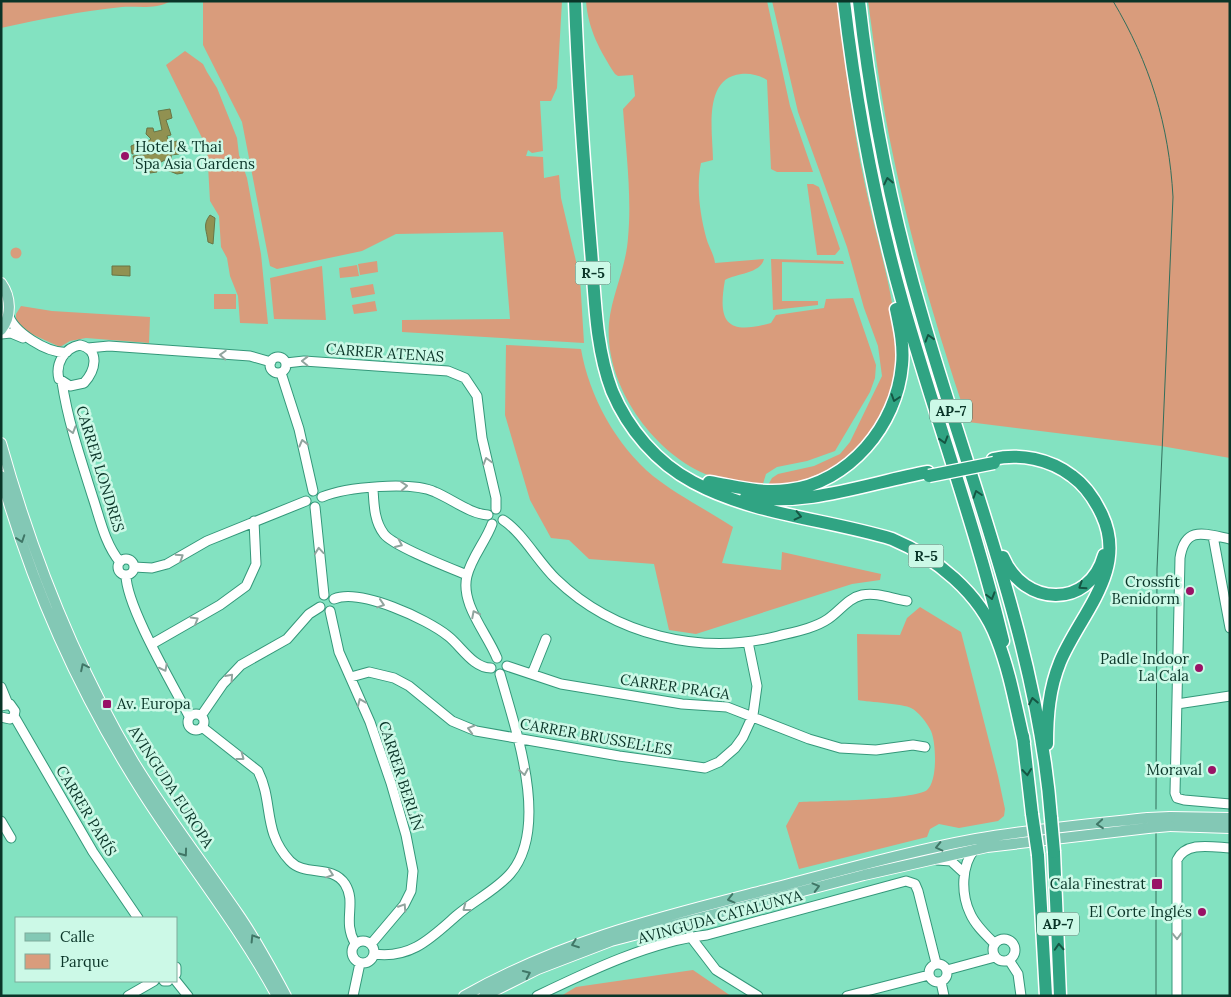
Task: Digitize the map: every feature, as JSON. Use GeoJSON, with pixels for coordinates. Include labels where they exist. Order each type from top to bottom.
{"type":"FeatureCollection","features":[{"type":"Feature","properties":{"kind":"highway","name":"R-5"},"geometry":{"type":"LineString","coordinates":[[575,1],[598,326],[605,371],[623,411],[635,431],[654,453],[672,469],[735,501],[892,539],[912,548],[943,568],[968,594],[996,637],[1006,665],[1024,742]]}},
{"type":"Feature","properties":{"kind":"highway"},"geometry":{"type":"LineString","coordinates":[[581,1],[602,329],[607,359],[624,404],[647,437],[660,451],[682,468],[720,489],[747,497],[786,500],[819,496],[928,474]]}},
{"type":"Feature","properties":{"kind":"highway","name":"AP-7"},"geometry":{"type":"LineString","coordinates":[[844,1],[851,58],[875,194],[893,266],[1000,629],[1024,742],[1038,855],[1046,996]]}},
{"type":"Feature","properties":{"kind":"highway","name":"AP-7"},"geometry":{"type":"LineString","coordinates":[[859,1],[874,109],[896,219],[920,311],[987,524],[1026,668],[1050,802],[1060,996]]}},
{"type":"Feature","properties":{"kind":"highway"},"geometry":{"type":"LineString","coordinates":[[709,482],[744,489],[780,491],[798,488],[821,480],[848,465],[871,443],[884,423],[897,394],[902,368],[902,333],[862,147],[851,58]]}},
{"type":"Feature","properties":{"kind":"highway"},"geometry":{"type":"LineString","coordinates":[[993,461],[1029,458],[1047,462],[1063,470],[1088,491],[1098,507],[1107,531],[1109,560],[1103,583],[1066,648],[1051,689],[1047,729],[1050,802]]}},
{"type":"Feature","properties":{"kind":"highway","name":"R-5"},"geometry":{"type":"LineString","coordinates":[[718,493],[766,503],[798,502],[993,461],[1018,461],[1041,464],[1061,473],[1078,486],[1095,509],[1102,526],[1105,547],[1102,562],[1094,576],[1078,589],[1064,594],[1040,593],[1026,587],[1013,575],[987,524]]}},
{"type":"Feature","properties":{"kind":"main road"},"geometry":{"type":"LineString","coordinates":[[1,283],[8,299],[8,314],[1,330]]}},
{"type":"Feature","properties":{"kind":"main road","name":"AVINGUDA EUROPA"},"geometry":{"type":"LineString","coordinates":[[1,443],[25,523],[55,604],[110,719],[154,802],[239,915],[286,996]]}},
{"type":"Feature","properties":{"kind":"main road","name":"AVINGUDA EUROPA"},"geometry":{"type":"LineString","coordinates":[[1,476],[23,545],[70,659],[102,724],[228,915],[277,996]]}},
{"type":"Feature","properties":{"kind":"main road"},"geometry":{"type":"LineString","coordinates":[[464,996],[512,970],[577,943],[680,912],[960,842],[1029,831],[1230,818]]}},
{"type":"Feature","properties":{"kind":"main road"},"geometry":{"type":"LineString","coordinates":[[1170,821],[1230,828]]}},
{"type":"Feature","properties":{"kind":"main road"},"geometry":{"type":"LineString","coordinates":[[484,996],[538,969],[611,941],[924,860],[975,849],[1148,823]]}},
{"type":"Feature","properties":{"kind":"street"},"geometry":{"type":"LineString","coordinates":[[8,314],[10,321],[17,330],[56,352],[67,352]]}},
{"type":"Feature","properties":{"kind":"street"},"geometry":{"type":"LineString","coordinates":[[1,334],[11,334],[23,338],[55,358],[59,367]]}},
{"type":"Feature","properties":{"kind":"street"},"geometry":{"type":"LineString","coordinates":[[88,348],[94,359],[90,376],[84,383],[75,386],[62,382],[58,374],[59,367],[67,352],[76,346],[88,348],[109,346],[240,356],[271,362],[278,357],[283,358],[286,368],[281,372],[273,371],[271,362]]}},
{"type":"Feature","properties":{"kind":"street","name":"CARRER ATENAS"},"geometry":{"type":"LineString","coordinates":[[286,363],[304,361],[448,371],[464,378],[477,396],[482,438],[496,498],[496,509]]}},
{"type":"Feature","properties":{"kind":"street"},"geometry":{"type":"LineString","coordinates":[[281,372],[300,429],[313,491]]}},
{"type":"Feature","properties":{"kind":"street","name":"CARRER LONDRES"},"geometry":{"type":"LineString","coordinates":[[62,382],[67,411],[87,480],[108,542],[120,562]]}},
{"type":"Feature","properties":{"kind":"street"},"geometry":{"type":"LineString","coordinates":[[322,497],[338,491],[419,486],[478,514],[488,515]]}},
{"type":"Feature","properties":{"kind":"street"},"geometry":{"type":"LineString","coordinates":[[373,489],[375,514],[380,528],[389,539],[467,575]]}},
{"type":"Feature","properties":{"kind":"street"},"geometry":{"type":"LineString","coordinates":[[313,491],[319,492],[322,497],[321,502],[315,507],[309,506],[306,501],[307,494],[313,491]]}},
{"type":"Feature","properties":{"kind":"street"},"geometry":{"type":"LineString","coordinates":[[134,567],[163,566],[197,545],[306,501]]}},
{"type":"Feature","properties":{"kind":"street"},"geometry":{"type":"LineString","coordinates":[[315,507],[324,595]]}},
{"type":"Feature","properties":{"kind":"street"},"geometry":{"type":"LineString","coordinates":[[496,509],[503,512],[503,520],[500,524],[492,524],[488,520],[488,515],[491,510],[496,509]]}},
{"type":"Feature","properties":{"kind":"street"},"geometry":{"type":"LineString","coordinates":[[503,520],[514,528],[531,552],[558,581],[581,600],[611,618],[656,636],[673,640],[710,643],[748,642],[780,636],[822,622],[862,595],[882,595],[907,601]]}},
{"type":"Feature","properties":{"kind":"street"},"geometry":{"type":"LineString","coordinates":[[152,644],[220,605],[246,586],[256,564],[254,521]]}},
{"type":"Feature","properties":{"kind":"street"},"geometry":{"type":"LineString","coordinates":[[492,524],[467,575],[466,584],[470,604],[498,658]]}},
{"type":"Feature","properties":{"kind":"street"},"geometry":{"type":"LineString","coordinates":[[1230,539],[1199,533],[1190,536],[1182,546],[1180,558],[1175,793],[1178,798],[1184,800],[1230,804]]}},
{"type":"Feature","properties":{"kind":"street"},"geometry":{"type":"LineString","coordinates":[[1212,536],[1230,628]]}},
{"type":"Feature","properties":{"kind":"street"},"geometry":{"type":"LineString","coordinates":[[134,567],[128,559],[120,562],[119,571],[126,575],[130,596],[189,716],[188,724],[190,729],[198,730],[202,727],[204,721],[201,716],[194,714],[189,716]]}},
{"type":"Feature","properties":{"kind":"street"},"geometry":{"type":"LineString","coordinates":[[126,575],[132,572],[134,567]]}},
{"type":"Feature","properties":{"kind":"street"},"geometry":{"type":"LineString","coordinates":[[324,595],[334,599],[354,596],[402,610],[447,635],[475,662],[491,668],[495,673],[505,672],[507,666],[504,659],[498,658],[492,661],[491,668]]}},
{"type":"Feature","properties":{"kind":"street"},"geometry":{"type":"LineString","coordinates":[[324,595],[319,600],[320,607],[325,611],[330,610],[335,604],[334,599]]}},
{"type":"Feature","properties":{"kind":"street"},"geometry":{"type":"LineString","coordinates":[[201,716],[223,684],[241,665],[287,638],[309,614],[320,607]]}},
{"type":"Feature","properties":{"kind":"street","name":"CARRER BERLÍN"},"geometry":{"type":"LineString","coordinates":[[330,610],[337,646],[391,783],[406,836],[413,871],[412,885],[407,901],[371,944]]}},
{"type":"Feature","properties":{"kind":"street"},"geometry":{"type":"LineString","coordinates":[[532,674],[546,639]]}},
{"type":"Feature","properties":{"kind":"street","name":"CARRER BRUSSEL·LES"},"geometry":{"type":"LineString","coordinates":[[350,677],[369,672],[384,674],[409,686],[443,715],[461,726],[619,756],[705,768],[719,762],[735,748],[745,733],[753,715],[757,686],[748,642]]}},
{"type":"Feature","properties":{"kind":"street","name":"CARRER PRAGA"},"geometry":{"type":"LineString","coordinates":[[507,666],[561,684],[682,704],[727,706],[809,739],[840,748],[876,750],[913,745],[925,747]]}},
{"type":"Feature","properties":{"kind":"street"},"geometry":{"type":"LineString","coordinates":[[374,954],[400,954],[427,943],[461,912],[499,884],[515,867],[527,842],[531,815],[518,738],[500,674]]}},
{"type":"Feature","properties":{"kind":"street"},"geometry":{"type":"LineString","coordinates":[[1,687],[4,705]]}},
{"type":"Feature","properties":{"kind":"street"},"geometry":{"type":"LineString","coordinates":[[1177,704],[1230,696]]}},
{"type":"Feature","properties":{"kind":"street","name":"CARRER PARÍS"},"geometry":{"type":"LineString","coordinates":[[4,705],[14,708],[14,716],[93,852],[137,917]]}},
{"type":"Feature","properties":{"kind":"street"},"geometry":{"type":"LineString","coordinates":[[1,717],[7,720],[14,716]]}},
{"type":"Feature","properties":{"kind":"street"},"geometry":{"type":"LineString","coordinates":[[202,727],[258,771],[262,781],[272,834],[289,860],[301,868],[333,874],[344,882],[350,899],[348,928],[355,943],[352,953],[354,960],[360,963],[369,962],[374,954],[371,944],[363,940],[355,943]]}},
{"type":"Feature","properties":{"kind":"street"},"geometry":{"type":"LineString","coordinates":[[1,821],[11,838]]}},
{"type":"Feature","properties":{"kind":"street"},"geometry":{"type":"LineString","coordinates":[[1177,996],[1176,860],[1180,854],[1194,848],[1230,848]]}},
{"type":"Feature","properties":{"kind":"street"},"geometry":{"type":"LineString","coordinates":[[975,849],[966,862],[964,873],[965,894],[969,913],[979,928],[995,944]]}},
{"type":"Feature","properties":{"kind":"street"},"geometry":{"type":"LineString","coordinates":[[924,860],[951,861],[964,873]]}},
{"type":"Feature","properties":{"kind":"street","name":"AVINGUDA CATALUNYA"},"geometry":{"type":"LineString","coordinates":[[537,996],[602,965],[690,936],[707,934],[906,881],[915,884],[936,963]]}},
{"type":"Feature","properties":{"kind":"street"},"geometry":{"type":"LineString","coordinates":[[690,936],[716,970],[758,996]]}},
{"type":"Feature","properties":{"kind":"street"},"geometry":{"type":"LineString","coordinates":[[1001,940],[1012,942],[1015,952],[1009,960],[1002,961],[995,957],[993,951],[995,944],[1001,940]]}},
{"type":"Feature","properties":{"kind":"street"},"geometry":{"type":"LineString","coordinates":[[947,970],[995,957]]}},
{"type":"Feature","properties":{"kind":"street"},"geometry":{"type":"LineString","coordinates":[[1009,960],[1018,974],[1021,996]]}},
{"type":"Feature","properties":{"kind":"street"},"geometry":{"type":"LineString","coordinates":[[353,996],[360,963]]}},
{"type":"Feature","properties":{"kind":"street"},"geometry":{"type":"LineString","coordinates":[[936,963],[944,965],[947,970],[946,979],[941,982],[934,981],[929,975],[930,968],[936,963]]}},
{"type":"Feature","properties":{"kind":"street"},"geometry":{"type":"LineString","coordinates":[[847,996],[872,993],[929,975]]}},
{"type":"Feature","properties":{"kind":"street"},"geometry":{"type":"LineString","coordinates":[[128,996],[152,982]]}},
{"type":"Feature","properties":{"kind":"street"},"geometry":{"type":"LineString","coordinates":[[177,982],[188,996]]}},
{"type":"Feature","properties":{"kind":"street"},"geometry":{"type":"LineString","coordinates":[[941,982],[944,996]]}},
{"type":"Feature","properties":{"kind":"green space"},"geometry":{"type":"Polygon","coordinates":[[[1,1],[171,1],[153,7],[122,7],[77,13],[1,28],[1,1]]]}},
{"type":"Feature","properties":{"kind":"green space"},"geometry":{"type":"Polygon","coordinates":[[[203,1],[562,1],[557,88],[551,101],[540,101],[543,151],[532,153],[528,150],[526,156],[543,157],[544,178],[559,175],[561,198],[580,278],[584,343],[402,332],[402,320],[510,319],[503,232],[396,234],[362,251],[277,269],[270,266],[242,122],[203,45],[203,1]]]}},
{"type":"Feature","properties":{"kind":"green space"},"geometry":{"type":"Polygon","coordinates":[[[586,1],[767,1],[790,106],[813,172],[777,172],[771,169],[767,80],[754,75],[741,74],[729,78],[720,85],[712,109],[713,160],[701,163],[699,181],[699,200],[706,237],[715,263],[764,259],[758,268],[725,280],[723,307],[725,316],[735,326],[745,328],[771,323],[776,315],[824,308],[826,299],[853,298],[876,365],[875,378],[870,392],[835,451],[807,461],[777,467],[766,474],[762,487],[729,482],[710,476],[689,466],[669,452],[636,414],[624,393],[615,370],[610,346],[609,323],[625,260],[629,222],[628,174],[623,109],[635,96],[633,75],[618,76],[604,57],[589,21],[586,1]]]}},
{"type":"Feature","properties":{"kind":"green space"},"geometry":{"type":"Polygon","coordinates":[[[772,1],[838,1],[856,139],[891,296],[895,318],[898,363],[886,407],[878,422],[859,447],[847,458],[820,475],[805,481],[767,487],[772,478],[778,474],[814,466],[840,454],[850,442],[882,376],[878,346],[864,308],[847,247],[798,112],[772,1]]]}},
{"type":"Feature","properties":{"kind":"green space"},"geometry":{"type":"Polygon","coordinates":[[[868,1],[1230,1],[1230,458],[1161,446],[968,422],[926,290],[900,189],[882,97],[868,1]]]}},
{"type":"Feature","properties":{"kind":"green space"},"geometry":{"type":"Polygon","coordinates":[[[185,51],[203,64],[217,88],[237,138],[239,155],[247,178],[261,254],[268,324],[240,323],[238,296],[230,276],[227,258],[221,247],[219,216],[210,201],[207,148],[166,65],[185,51]]]}},
{"type":"Feature","properties":{"kind":"green space"},"geometry":{"type":"Polygon","coordinates":[[[807,184],[819,187],[840,249],[835,255],[817,255],[807,184]]]}},
{"type":"Feature","properties":{"kind":"green space"},"geometry":{"type":"Polygon","coordinates":[[[16,247],[22,253],[16,259],[10,253],[16,247]]]}},
{"type":"Feature","properties":{"kind":"green space"},"geometry":{"type":"Polygon","coordinates":[[[771,259],[843,261],[844,264],[782,262],[782,301],[818,301],[818,305],[773,310],[771,259]]]}},
{"type":"Feature","properties":{"kind":"green space"},"geometry":{"type":"Polygon","coordinates":[[[377,261],[378,272],[360,275],[358,264],[377,261]]]}},
{"type":"Feature","properties":{"kind":"green space"},"geometry":{"type":"Polygon","coordinates":[[[357,265],[359,276],[340,278],[339,268],[357,265]]]}},
{"type":"Feature","properties":{"kind":"green space"},"geometry":{"type":"Polygon","coordinates":[[[322,266],[326,320],[274,319],[270,278],[322,266]]]}},
{"type":"Feature","properties":{"kind":"green space"},"geometry":{"type":"Polygon","coordinates":[[[373,284],[375,294],[352,298],[350,288],[373,284]]]}},
{"type":"Feature","properties":{"kind":"green space"},"geometry":{"type":"Polygon","coordinates":[[[214,294],[236,294],[236,309],[214,309],[214,294]]]}},
{"type":"Feature","properties":{"kind":"green space"},"geometry":{"type":"Polygon","coordinates":[[[375,301],[377,311],[354,314],[352,305],[375,301]]]}},
{"type":"Feature","properties":{"kind":"green space"},"geometry":{"type":"Polygon","coordinates":[[[21,306],[52,311],[150,317],[149,343],[86,338],[70,341],[60,347],[16,327],[16,314],[21,306]]]}},
{"type":"Feature","properties":{"kind":"green space"},"geometry":{"type":"Polygon","coordinates":[[[506,345],[581,349],[590,384],[598,402],[606,419],[627,450],[662,483],[733,527],[722,563],[781,570],[782,552],[881,574],[880,580],[852,584],[696,634],[669,630],[654,564],[589,559],[569,540],[551,538],[530,500],[505,415],[506,345]]]}},
{"type":"Feature","properties":{"kind":"green space"},"geometry":{"type":"Polygon","coordinates":[[[920,607],[961,632],[998,776],[1005,809],[1004,816],[998,821],[959,828],[939,824],[930,829],[927,837],[799,869],[786,826],[799,802],[905,796],[927,790],[931,785],[935,761],[933,736],[922,718],[914,710],[907,707],[858,700],[857,634],[900,635],[907,618],[920,607]]]}},
{"type":"Feature","properties":{"kind":"green space"},"geometry":{"type":"Polygon","coordinates":[[[693,970],[731,996],[561,996],[576,987],[693,970]]]}},
{"type":"Feature","properties":{"kind":"shaded area"},"geometry":{"type":"Polygon","coordinates":[[[170,109],[172,118],[166,120],[171,135],[167,136],[169,143],[177,141],[179,154],[171,155],[172,165],[185,162],[187,169],[183,170],[183,173],[177,174],[167,170],[165,160],[157,164],[157,172],[150,173],[149,166],[143,167],[142,161],[134,164],[133,156],[160,153],[163,142],[158,142],[158,145],[153,146],[154,149],[140,149],[138,153],[132,154],[131,146],[145,140],[147,142],[151,139],[146,134],[147,128],[153,128],[154,132],[162,130],[158,111],[170,109]]]}},
{"type":"Feature","properties":{"kind":"shaded area"},"geometry":{"type":"Polygon","coordinates":[[[210,215],[215,218],[213,244],[208,242],[206,228],[206,222],[210,215]]]}},
{"type":"Feature","properties":{"kind":"shaded area"},"geometry":{"type":"Polygon","coordinates":[[[112,266],[130,266],[130,276],[112,275],[112,266]]]}},
{"type":"Feature","properties":{"kind":"tram line"},"geometry":{"type":"LineString","coordinates":[[1113,1],[1137,48],[1155,95],[1167,145],[1173,197],[1157,569],[1156,809]]}},
{"type":"Feature","properties":{"kind":"tram line"},"geometry":{"type":"LineString","coordinates":[[1156,832],[1156,996]]}},
{"type":"Feature","properties":{"kind":"place","name":"Hotel & Thai Spa Asia Gardens"},"geometry":{"type":"Point","coordinates":[125,156]}},
{"type":"Feature","properties":{"kind":"place","name":"Crossfit Benidorm"},"geometry":{"type":"Point","coordinates":[1190,591]}},
{"type":"Feature","properties":{"kind":"place","name":"Padle Indoor La Cala"},"geometry":{"type":"Point","coordinates":[1199,668]}},
{"type":"Feature","properties":{"kind":"place","name":"Av. Europa"},"geometry":{"type":"Point","coordinates":[107,704]}},
{"type":"Feature","properties":{"kind":"place","name":"Moraval"},"geometry":{"type":"Point","coordinates":[1212,770]}},
{"type":"Feature","properties":{"kind":"place","name":"Cala Finestrat"},"geometry":{"type":"Point","coordinates":[1157,884]}},
{"type":"Feature","properties":{"kind":"place","name":"El Corte Inglés"},"geometry":{"type":"Point","coordinates":[1202,912]}}]}
